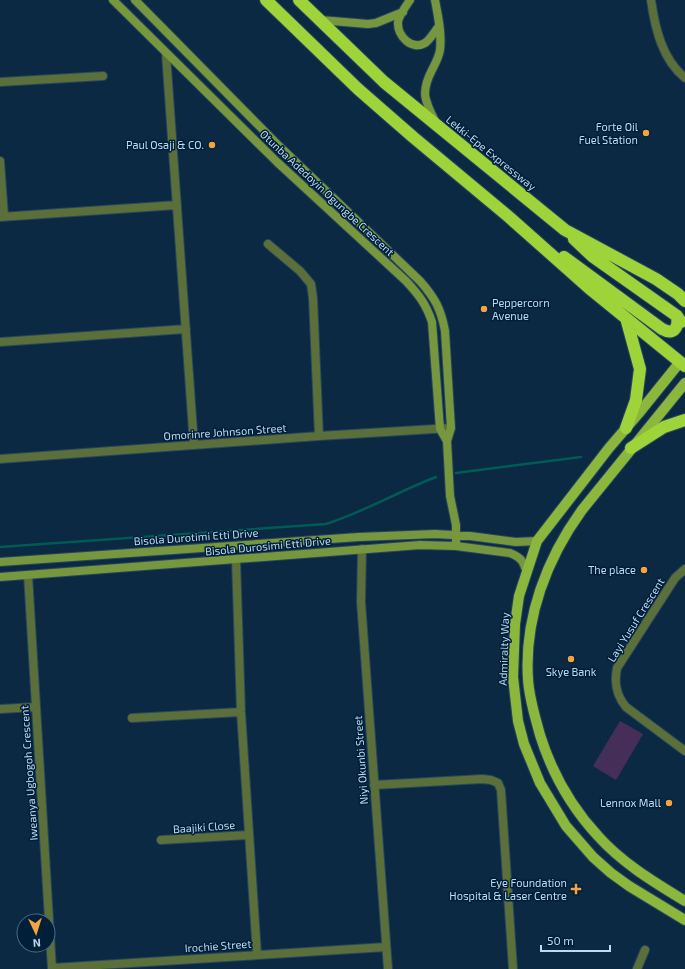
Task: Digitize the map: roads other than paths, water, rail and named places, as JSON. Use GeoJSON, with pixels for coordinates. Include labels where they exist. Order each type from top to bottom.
{"type":"FeatureCollection","features":[{"type":"Feature","properties":{"kind":"highway"},"geometry":{"type":"LineString","coordinates":[[266,0],[358,88],[413,137],[556,260],[683,363]]}},
{"type":"Feature","properties":{"kind":"highway","name":"Lekki-Epe Expressway"},"geometry":{"type":"LineString","coordinates":[[299,0],[384,82],[565,230],[656,279],[678,294],[685,301]]}},
{"type":"Feature","properties":{"kind":"highway"},"geometry":{"type":"LineString","coordinates":[[509,218],[667,332],[676,328],[678,323],[677,316]]}},
{"type":"Feature","properties":{"kind":"highway"},"geometry":{"type":"LineString","coordinates":[[565,230],[592,256],[677,316],[685,328]]}},
{"type":"Feature","properties":{"kind":"highway"},"geometry":{"type":"LineString","coordinates":[[626,318],[640,369],[636,400],[626,428]]}},
{"type":"Feature","properties":{"kind":"highway"},"geometry":{"type":"LineString","coordinates":[[627,453],[664,427],[685,420]]}},
{"type":"Feature","properties":{"kind":"main road","name":"Admiralty Way"},"geometry":{"type":"LineString","coordinates":[[683,363],[609,448],[537,541],[519,596],[515,624],[513,677],[518,721],[524,744],[538,777],[566,826],[593,857],[629,886],[685,920]]}},
{"type":"Feature","properties":{"kind":"main road"},"geometry":{"type":"LineString","coordinates":[[685,382],[568,529],[547,571],[534,612],[528,655],[528,678],[531,700],[545,749],[554,773],[568,798],[584,821],[617,855],[640,873],[685,901]]}},
{"type":"Feature","properties":{"kind":"main road"},"geometry":{"type":"LineString","coordinates":[[609,448],[627,453]]}},
{"type":"Feature","properties":{"kind":"street","name":"Otunba Adedoyin Ogungbe Crescent"},"geometry":{"type":"LineString","coordinates":[[113,0],[276,162],[406,281],[419,295],[427,308],[432,322],[440,429],[447,441]]}},
{"type":"Feature","properties":{"kind":"street","name":"Otunba Adedoyin Ogungbe Crescent"},"geometry":{"type":"LineString","coordinates":[[135,0],[278,145],[420,281],[437,302],[443,316],[445,331],[451,428],[447,441],[450,496],[457,535],[456,546]]}},
{"type":"Feature","properties":{"kind":"street"},"geometry":{"type":"LineString","coordinates":[[410,0],[398,22],[400,32],[404,39],[411,44],[419,45],[426,42],[439,26]]}},
{"type":"Feature","properties":{"kind":"street"},"geometry":{"type":"LineString","coordinates":[[435,0],[439,26],[440,50],[429,76],[425,97],[428,107],[439,127]]}},
{"type":"Feature","properties":{"kind":"street"},"geometry":{"type":"LineString","coordinates":[[651,0],[654,22],[662,47],[671,62],[685,78]]}},
{"type":"Feature","properties":{"kind":"street"},"geometry":{"type":"LineString","coordinates":[[319,20],[368,24],[376,23],[403,12]]}},
{"type":"Feature","properties":{"kind":"street"},"geometry":{"type":"LineString","coordinates":[[166,54],[194,445]]}},
{"type":"Feature","properties":{"kind":"street"},"geometry":{"type":"LineString","coordinates":[[0,82],[104,76]]}},
{"type":"Feature","properties":{"kind":"street"},"geometry":{"type":"LineString","coordinates":[[0,161],[2,216],[177,204]]}},
{"type":"Feature","properties":{"kind":"street"},"geometry":{"type":"LineString","coordinates":[[327,208],[336,200]]}},
{"type":"Feature","properties":{"kind":"street"},"geometry":{"type":"LineString","coordinates":[[268,244],[300,271],[311,284],[313,298],[319,436]]}},
{"type":"Feature","properties":{"kind":"street"},"geometry":{"type":"LineString","coordinates":[[0,342],[186,330]]}},
{"type":"Feature","properties":{"kind":"street","name":"Omorinre Johnson Street"},"geometry":{"type":"LineString","coordinates":[[0,459],[451,428]]}},
{"type":"Feature","properties":{"kind":"street","name":"Bisola Durotimi Etti Drive"},"geometry":{"type":"LineString","coordinates":[[0,562],[359,537],[435,534],[516,542],[537,541]]}},
{"type":"Feature","properties":{"kind":"street","name":"Bisola Durosimi Etti Drive"},"geometry":{"type":"LineString","coordinates":[[0,577],[420,545],[456,546],[510,553],[520,557],[524,563],[527,573]]}},
{"type":"Feature","properties":{"kind":"street","name":"Niyi Okunbi Street"},"geometry":{"type":"LineString","coordinates":[[362,549],[361,602],[388,969]]}},
{"type":"Feature","properties":{"kind":"street"},"geometry":{"type":"LineString","coordinates":[[236,560],[241,712],[257,954]]}},
{"type":"Feature","properties":{"kind":"street","name":"Layi Yusuf Crescent"},"geometry":{"type":"LineString","coordinates":[[685,569],[675,578],[617,668],[615,678],[618,695],[626,707],[685,751]]}},
{"type":"Feature","properties":{"kind":"street","name":"Iweanya Ugbogoh Crescent"},"geometry":{"type":"LineString","coordinates":[[28,575],[52,968]]}},
{"type":"Feature","properties":{"kind":"street"},"geometry":{"type":"LineString","coordinates":[[0,709],[36,707]]}},
{"type":"Feature","properties":{"kind":"street"},"geometry":{"type":"LineString","coordinates":[[132,718],[241,712]]}},
{"type":"Feature","properties":{"kind":"street"},"geometry":{"type":"LineString","coordinates":[[374,785],[482,779],[491,780],[498,783],[501,790],[513,969]]}},
{"type":"Feature","properties":{"kind":"street","name":"Baajiki Close"},"geometry":{"type":"LineString","coordinates":[[161,840],[248,835]]}},
{"type":"Feature","properties":{"kind":"street","name":"Irochie Street"},"geometry":{"type":"LineString","coordinates":[[52,968],[386,947]]}},
{"type":"Feature","properties":{"kind":"street"},"geometry":{"type":"LineString","coordinates":[[637,969],[645,950]]}},
{"type":"Feature","properties":{"kind":"waterway"},"geometry":{"type":"LineString","coordinates":[[456,473],[581,457]]}},
{"type":"Feature","properties":{"kind":"waterway"},"geometry":{"type":"LineString","coordinates":[[0,547],[326,524],[354,514],[436,477]]}},
{"type":"Feature","properties":{"kind":"place","name":"Forte Oil Fuel Station"},"geometry":{"type":"Point","coordinates":[646,133]}},
{"type":"Feature","properties":{"kind":"place","name":"Paul Osaji & CO."},"geometry":{"type":"Point","coordinates":[212,145]}},
{"type":"Feature","properties":{"kind":"place","name":"Peppercorn Avenue"},"geometry":{"type":"Point","coordinates":[484,309]}},
{"type":"Feature","properties":{"kind":"place","name":"The place"},"geometry":{"type":"Point","coordinates":[644,570]}},
{"type":"Feature","properties":{"kind":"place","name":"Skye Bank"},"geometry":{"type":"Point","coordinates":[571,659]}},
{"type":"Feature","properties":{"kind":"place","name":"Lennox Mall"},"geometry":{"type":"Point","coordinates":[669,803]}},
{"type":"Feature","properties":{"kind":"place","name":"Eye Foundation Hospital & Laser Centre"},"geometry":{"type":"Point","coordinates":[576,889]}}]}
